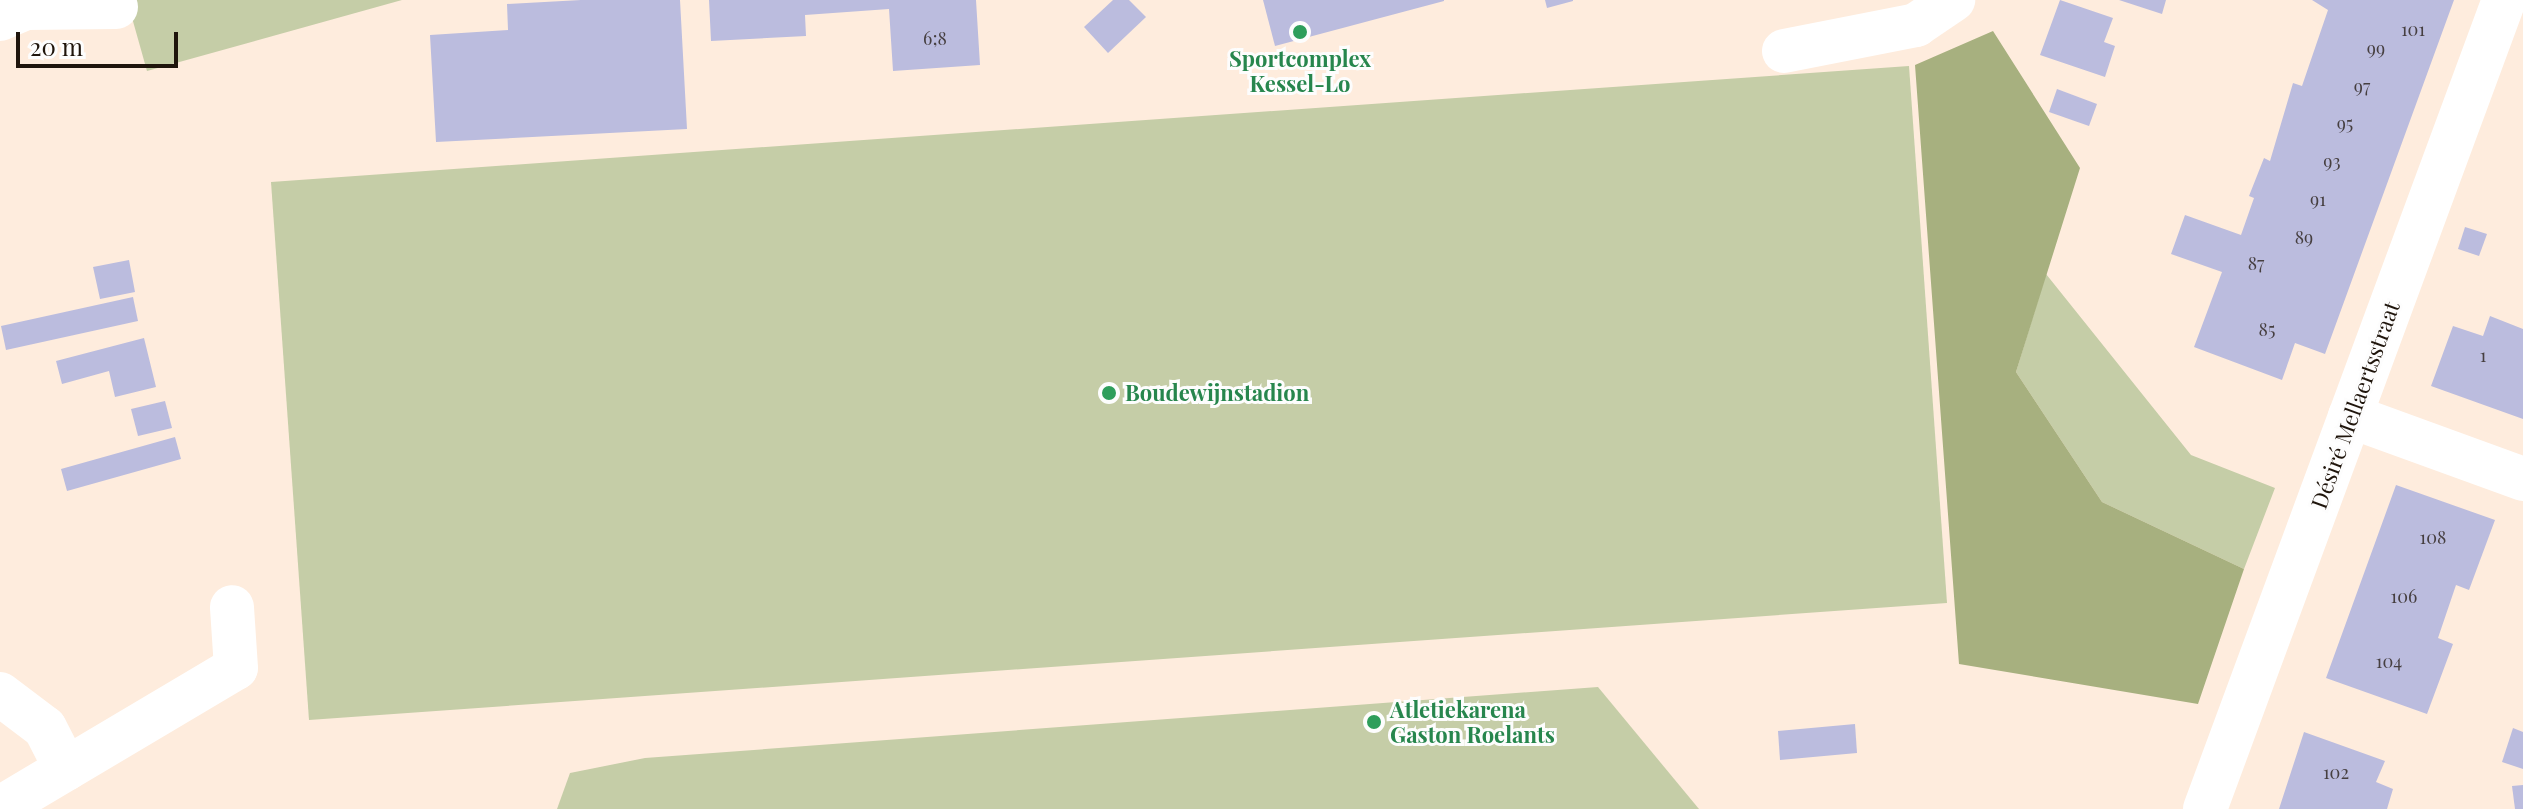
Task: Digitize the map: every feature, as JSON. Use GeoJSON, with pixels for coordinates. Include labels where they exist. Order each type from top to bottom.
{"type":"FeatureCollection","features":[{"type":"Feature","properties":{"kind":"street"},"geometry":{"type":"LineString","coordinates":[[1784,51],[1916,25],[1953,0]]}},
{"type":"Feature","properties":{"kind":"street","name":"Désiré Mellaertsstraat"},"geometry":{"type":"LineString","coordinates":[[2205,809],[2504,0]]}},
{"type":"Feature","properties":{"kind":"street"},"geometry":{"type":"LineString","coordinates":[[0,19],[26,8],[116,7]]}},
{"type":"Feature","properties":{"kind":"street"},"geometry":{"type":"LineString","coordinates":[[2350,416],[2523,479]]}},
{"type":"Feature","properties":{"kind":"street"},"geometry":{"type":"LineString","coordinates":[[0,808],[236,668],[232,607]]}},
{"type":"Feature","properties":{"kind":"street"},"geometry":{"type":"LineString","coordinates":[[0,694],[45,728],[66,769]]}},
{"type":"Feature","properties":{"kind":"green space"},"geometry":{"type":"Polygon","coordinates":[[[127,0],[402,0],[147,71],[127,0]]]}},
{"type":"Feature","properties":{"kind":"green space"},"geometry":{"type":"Polygon","coordinates":[[[1993,31],[2080,168],[2016,372],[2102,502],[2244,569],[2198,704],[1959,664],[1915,65],[1993,31]]]}},
{"type":"Feature","properties":{"kind":"green space","name":"Boudewijnstadion"},"geometry":{"type":"Polygon","coordinates":[[[1909,66],[1947,603],[309,720],[271,182],[1909,66]]]}},
{"type":"Feature","properties":{"kind":"green space"},"geometry":{"type":"Polygon","coordinates":[[[2046,274],[2191,455],[2275,488],[2244,569],[2102,502],[2016,372],[2046,274]]]}},
{"type":"Feature","properties":{"kind":"green space","name":"Atletiekarena Gaston Roelants"},"geometry":{"type":"Polygon","coordinates":[[[1598,687],[1699,809],[557,809],[570,773],[645,758],[1598,687]]]}},
{"type":"Feature","properties":{"kind":"building"},"geometry":{"type":"Polygon","coordinates":[[[680,0],[687,129],[436,142],[430,35],[508,30],[507,4],[680,0]]]}},
{"type":"Feature","properties":{"kind":"building"},"geometry":{"type":"Polygon","coordinates":[[[709,0],[976,0],[980,65],[893,71],[889,9],[805,15],[806,36],[711,41],[709,0]]]}},
{"type":"Feature","properties":{"kind":"building"},"geometry":{"type":"Polygon","coordinates":[[[1113,0],[1129,0],[1146,17],[1108,53],[1084,27],[1113,0]]]}},
{"type":"Feature","properties":{"kind":"building","name":"Sportcomplex Kessel-Lo"},"geometry":{"type":"Polygon","coordinates":[[[1263,0],[1444,0],[1444,1],[1275,46],[1263,0]]]}},
{"type":"Feature","properties":{"kind":"building"},"geometry":{"type":"Polygon","coordinates":[[[1545,0],[1573,0],[1573,1],[1547,8],[1545,0]]]}},
{"type":"Feature","properties":{"kind":"building"},"geometry":{"type":"Polygon","coordinates":[[[2060,0],[2113,18],[2104,42],[2115,46],[2105,77],[2040,55],[2060,0]]]}},
{"type":"Feature","properties":{"kind":"building"},"geometry":{"type":"Polygon","coordinates":[[[2119,0],[2166,0],[2162,14],[2119,0]]]}},
{"type":"Feature","properties":{"kind":"building"},"geometry":{"type":"Polygon","coordinates":[[[2312,0],[2454,0],[2325,354],[2295,343],[2282,380],[2194,347],[2222,272],[2171,254],[2185,215],[2241,235],[2254,198],[2249,196],[2264,158],[2270,161],[2293,83],[2302,86],[2328,10],[2312,0]]]}},
{"type":"Feature","properties":{"kind":"building"},"geometry":{"type":"Polygon","coordinates":[[[2057,89],[2097,104],[2089,126],[2049,112],[2057,89]]]}},
{"type":"Feature","properties":{"kind":"building"},"geometry":{"type":"Polygon","coordinates":[[[2465,227],[2487,234],[2479,256],[2458,249],[2465,227]]]}},
{"type":"Feature","properties":{"kind":"building"},"geometry":{"type":"Polygon","coordinates":[[[129,260],[135,292],[100,299],[93,267],[129,260]]]}},
{"type":"Feature","properties":{"kind":"building"},"geometry":{"type":"Polygon","coordinates":[[[133,297],[138,321],[6,350],[1,326],[133,297]]]}},
{"type":"Feature","properties":{"kind":"building"},"geometry":{"type":"Polygon","coordinates":[[[2490,316],[2523,329],[2523,419],[2431,386],[2453,326],[2483,336],[2490,316]]]}},
{"type":"Feature","properties":{"kind":"building"},"geometry":{"type":"Polygon","coordinates":[[[144,338],[156,387],[115,397],[109,371],[62,384],[56,361],[144,338]]]}},
{"type":"Feature","properties":{"kind":"building"},"geometry":{"type":"Polygon","coordinates":[[[165,401],[172,428],[138,436],[131,409],[165,401]]]}},
{"type":"Feature","properties":{"kind":"building"},"geometry":{"type":"Polygon","coordinates":[[[175,437],[181,459],[67,491],[61,469],[175,437]]]}},
{"type":"Feature","properties":{"kind":"building"},"geometry":{"type":"Polygon","coordinates":[[[2396,485],[2495,520],[2469,590],[2456,585],[2438,638],[2453,644],[2427,714],[2326,678],[2396,485]]]}},
{"type":"Feature","properties":{"kind":"building"},"geometry":{"type":"Polygon","coordinates":[[[1855,724],[1857,753],[1780,760],[1778,731],[1855,724]]]}},
{"type":"Feature","properties":{"kind":"building"},"geometry":{"type":"Polygon","coordinates":[[[2513,728],[2523,732],[2523,769],[2502,762],[2513,728]]]}},
{"type":"Feature","properties":{"kind":"building"},"geometry":{"type":"Polygon","coordinates":[[[2304,732],[2385,761],[2376,782],[2393,789],[2387,809],[2279,809],[2304,732]]]}},
{"type":"Feature","properties":{"kind":"building"},"geometry":{"type":"Polygon","coordinates":[[[2523,785],[2523,809],[2515,809],[2512,786],[2523,785]]]}},
{"type":"Feature","properties":{"kind":"place","name":"Sportcomplex Kessel-Lo"},"geometry":{"type":"Point","coordinates":[1300,32]}},
{"type":"Feature","properties":{"kind":"place","name":"Boudewijnstadion"},"geometry":{"type":"Point","coordinates":[1109,393]}},
{"type":"Feature","properties":{"kind":"place","name":"Atletiekarena Gaston Roelants"},"geometry":{"type":"Point","coordinates":[1374,722]}}]}
